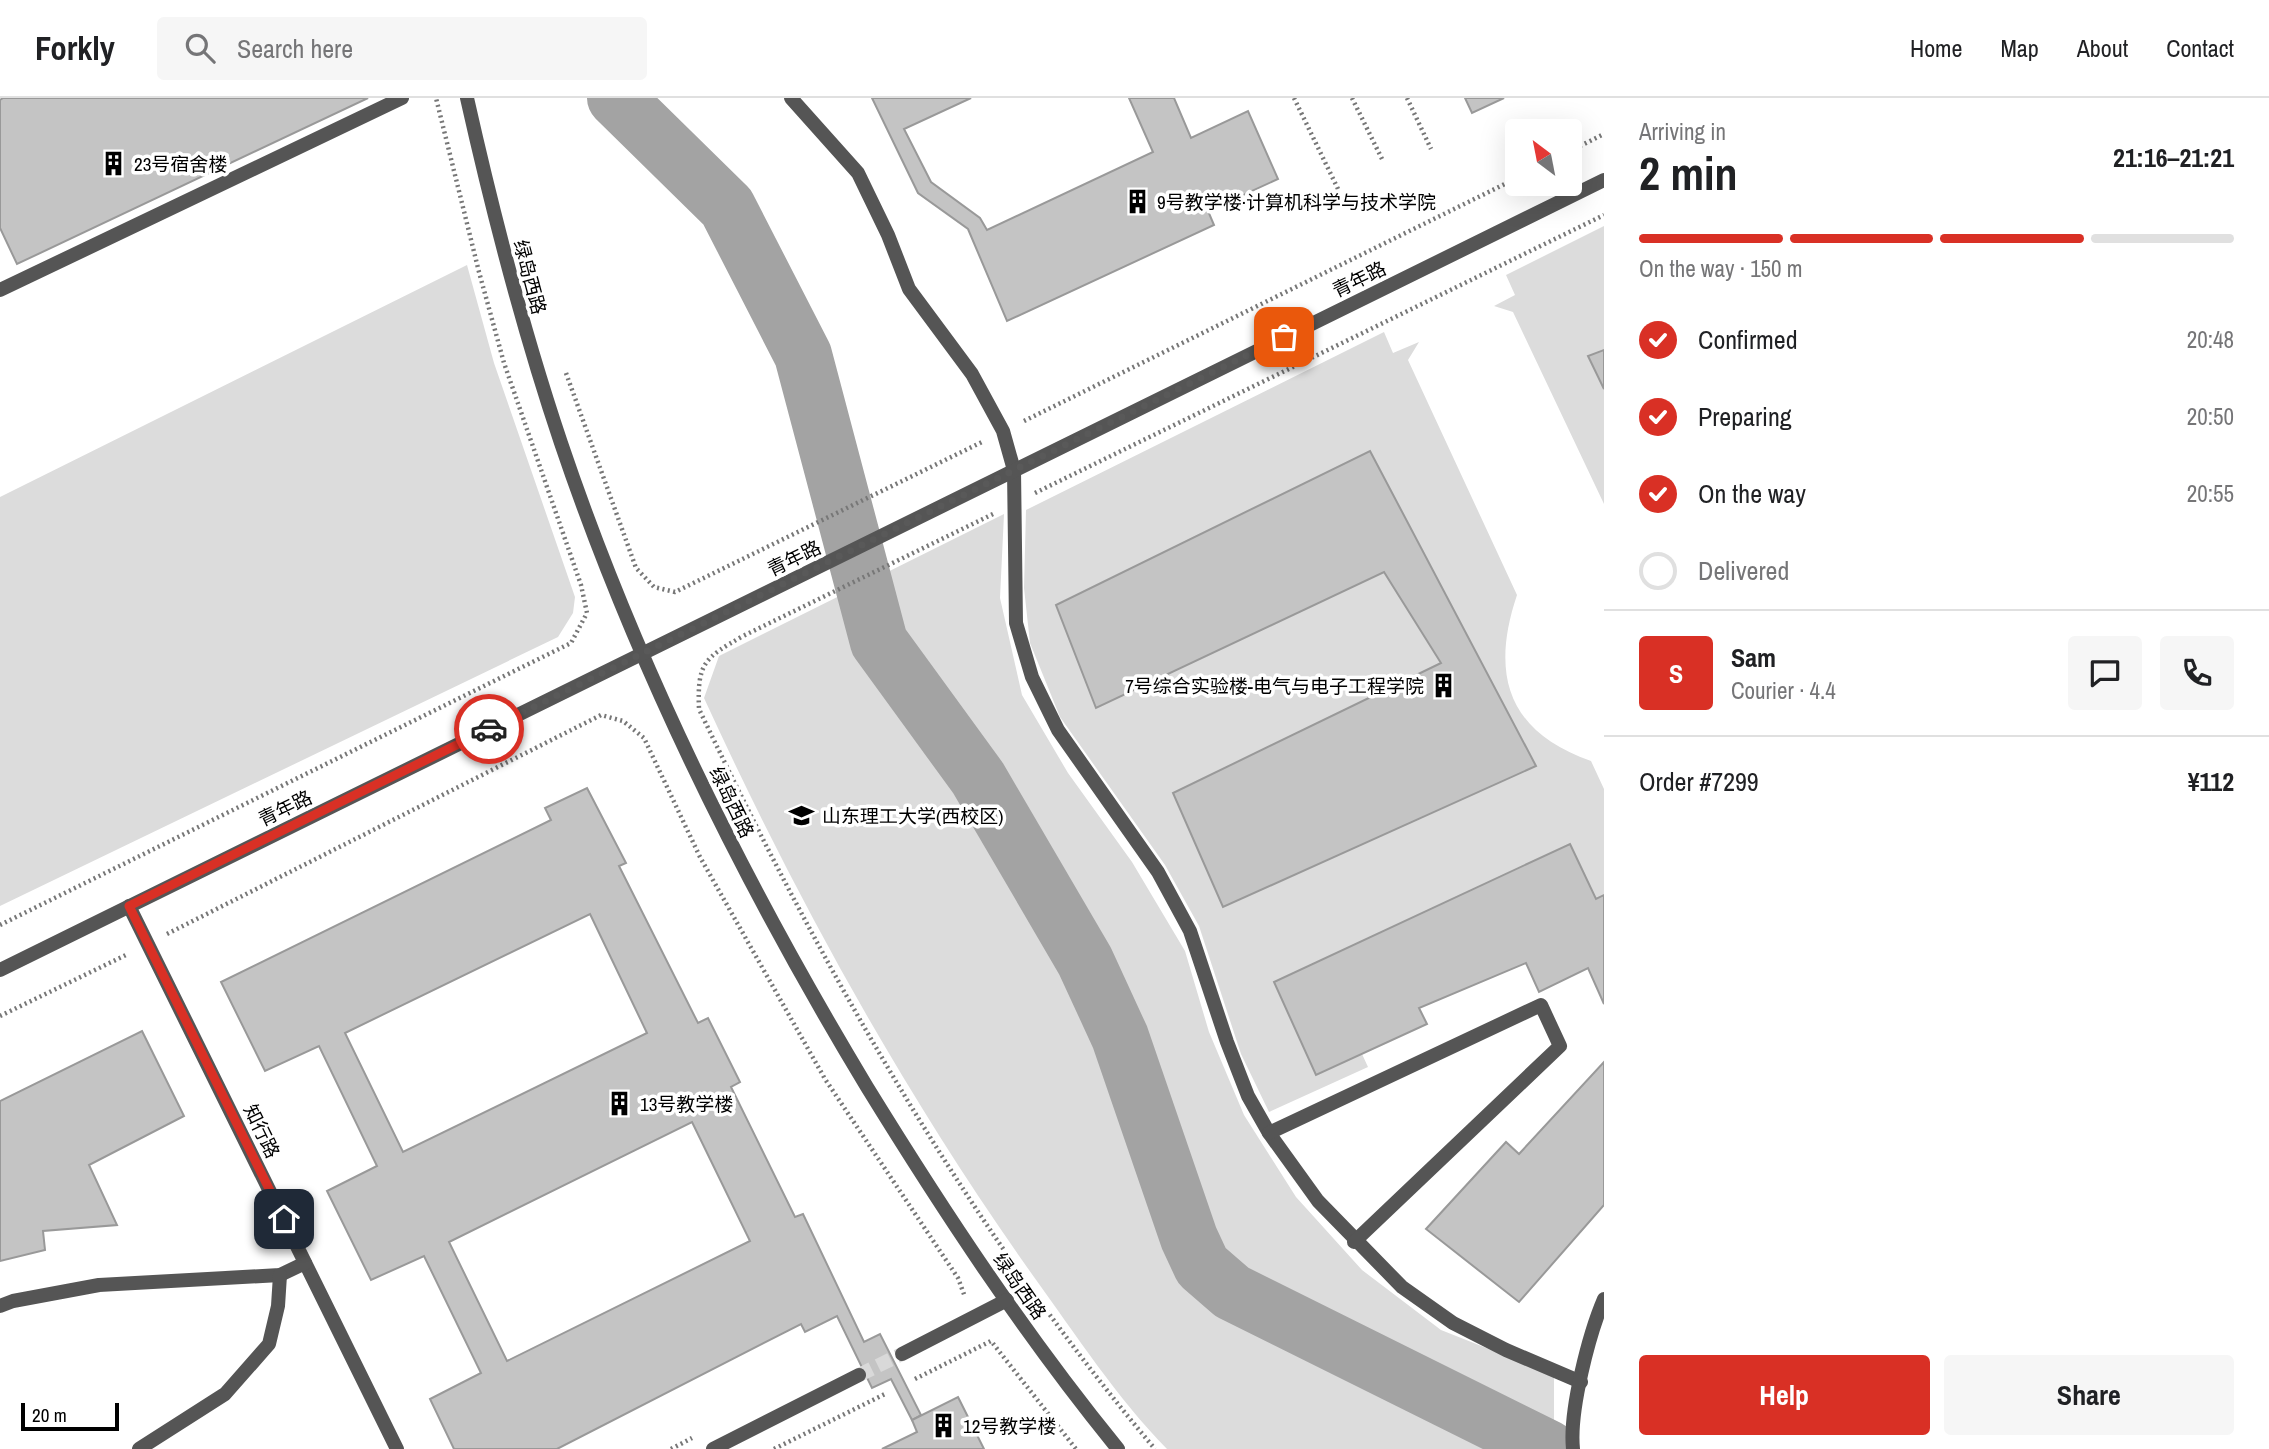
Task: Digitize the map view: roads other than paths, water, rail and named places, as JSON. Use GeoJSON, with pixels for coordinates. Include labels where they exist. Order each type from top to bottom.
{"type":"FeatureCollection","features":[{"type":"Feature","properties":{"kind":"street"},"geometry":{"type":"LineString","coordinates":[[0,289],[402,98]]}},
{"type":"Feature","properties":{"kind":"street","name":"绿岛西路"},"geometry":{"type":"LineString","coordinates":[[467,98],[488,192],[536,366],[566,457],[671,722],[745,871],[824,1014],[901,1142],[1066,1385],[1118,1449]]}},
{"type":"Feature","properties":{"kind":"street"},"geometry":{"type":"LineString","coordinates":[[792,98],[858,173],[888,235],[909,289],[972,374],[1003,431],[1014,470],[1016,622],[1032,677],[1058,730],[1158,872],[1190,931],[1248,1096],[1269,1133],[1318,1201],[1354,1241],[1402,1287],[1453,1323],[1506,1350],[1581,1382]]}},
{"type":"Feature","properties":{"kind":"street","name":"青年路"},"geometry":{"type":"LineString","coordinates":[[0,970],[1604,180]]}},
{"type":"Feature","properties":{"kind":"street","name":"知行路"},"geometry":{"type":"LineString","coordinates":[[129,906],[397,1449]]}},
{"type":"Feature","properties":{"kind":"street"},"geometry":{"type":"LineString","coordinates":[[1269,1133],[1541,1005],[1560,1045],[1354,1241]]}},
{"type":"Feature","properties":{"kind":"street"},"geometry":{"type":"LineString","coordinates":[[0,1306],[13,1301],[99,1285],[280,1275],[305,1263]]}},
{"type":"Feature","properties":{"kind":"street"},"geometry":{"type":"LineString","coordinates":[[139,1449],[225,1394],[269,1344],[278,1306],[280,1275]]}},
{"type":"Feature","properties":{"kind":"street"},"geometry":{"type":"LineString","coordinates":[[1572,1446],[1581,1382],[1594,1323],[1604,1299]]}},
{"type":"Feature","properties":{"kind":"street"},"geometry":{"type":"LineString","coordinates":[[902,1354],[1007,1300]]}},
{"type":"Feature","properties":{"kind":"street"},"geometry":{"type":"LineString","coordinates":[[713,1449],[859,1375]]}},
{"type":"Feature","properties":{"kind":"waterway"},"geometry":{"type":"LineString","coordinates":[[616,98],[727,207],[803,355],[879,642],[978,778],[1085,961],[1120,1037],[1189,1238],[1202,1266],[1232,1292],[1548,1449]]}},
{"type":"Feature","properties":{"kind":"tunnel"},"geometry":{"type":"LineString","coordinates":[[859,1375],[902,1354]]}},
{"type":"Feature","properties":{"kind":"place","name":"23号宿舍楼"},"geometry":{"type":"Point","coordinates":[114,164]}},
{"type":"Feature","properties":{"kind":"place","name":"9号教学楼·计算机科学与技术学院"},"geometry":{"type":"Point","coordinates":[1137,202]}},
{"type":"Feature","properties":{"kind":"place","name":"7号综合实验楼-电气与电子工程学院"},"geometry":{"type":"Point","coordinates":[1444,686]}},
{"type":"Feature","properties":{"kind":"place","name":"山东理工大学(西校区)"},"geometry":{"type":"Point","coordinates":[802,816]}},
{"type":"Feature","properties":{"kind":"place","name":"13号教学楼"},"geometry":{"type":"Point","coordinates":[620,1104]}},
{"type":"Feature","properties":{"kind":"place","name":"12号教学楼"},"geometry":{"type":"Point","coordinates":[943,1426]}}]}
